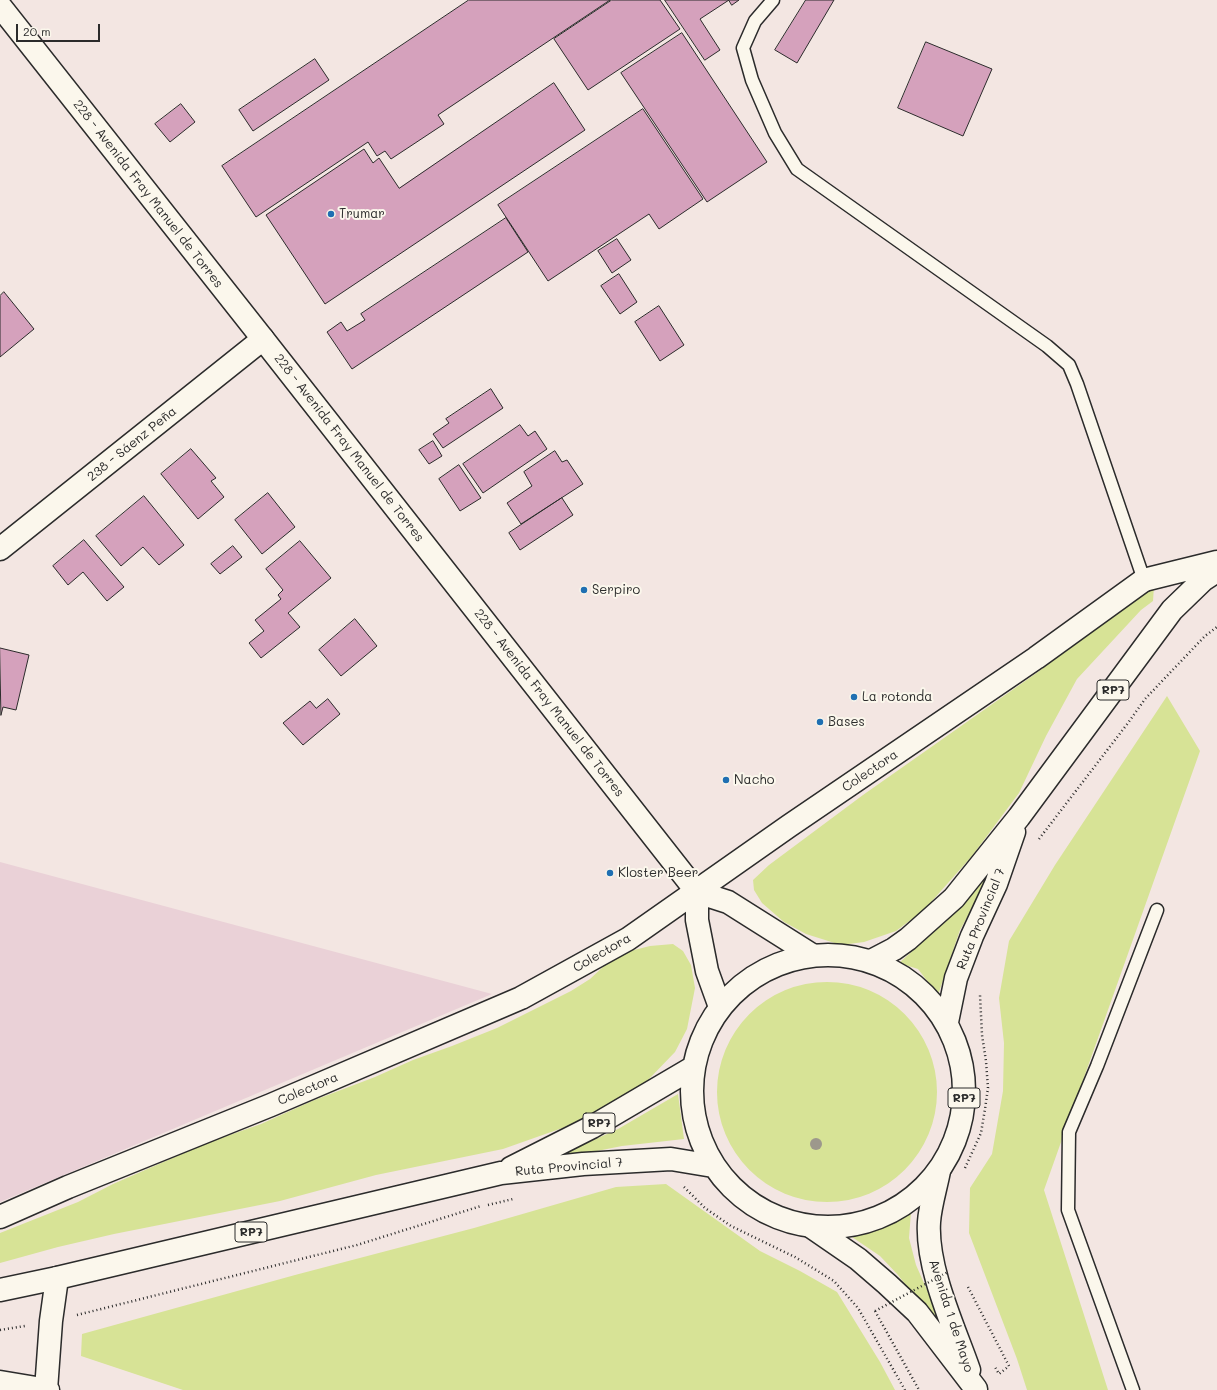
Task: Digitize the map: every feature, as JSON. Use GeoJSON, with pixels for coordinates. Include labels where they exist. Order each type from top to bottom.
{"type":"FeatureCollection","features":[{"type":"Feature","properties":{"kind":"main road","name":"228 - Avenida Fray Manuel de Torres"},"geometry":{"type":"LineString","coordinates":[[0,6],[697,892]]}},
{"type":"Feature","properties":{"kind":"main road","name":"238 - Sáenz Peña"},"geometry":{"type":"LineString","coordinates":[[0,549],[263,339]]}},
{"type":"Feature","properties":{"kind":"main road"},"geometry":{"type":"LineString","coordinates":[[1144,580],[1217,562]]}},
{"type":"Feature","properties":{"kind":"main road","name":"RP7"},"geometry":{"type":"LineString","coordinates":[[871,961],[894,949],[908,939],[954,898],[1019,817],[1172,610],[1203,580],[1217,571]]}},
{"type":"Feature","properties":{"kind":"main road","name":"Colectora"},"geometry":{"type":"LineString","coordinates":[[0,1217],[68,1187],[271,1105],[521,998],[628,939],[789,826],[1036,658],[1144,580]]}},
{"type":"Feature","properties":{"kind":"main road","name":"Ruta Provincial 7"},"geometry":{"type":"LineString","coordinates":[[947,1022],[956,978],[972,936],[996,884],[1019,817]]}},
{"type":"Feature","properties":{"kind":"main road"},"geometry":{"type":"LineString","coordinates":[[720,1007],[707,972],[697,920],[697,892],[728,902],[812,956]]}},
{"type":"Feature","properties":{"kind":"main road","name":"RP7"},"geometry":{"type":"LineString","coordinates":[[842,955],[871,961],[901,975],[927,995],[947,1022],[959,1050],[965,1082],[964,1113],[955,1144],[939,1171],[914,1197],[884,1216],[849,1227],[813,1228],[774,1217],[740,1196],[713,1166],[703,1148],[696,1128],[692,1108],[691,1088],[694,1067],[703,1036],[720,1007],[746,982],[778,964],[812,956],[842,955]]}},
{"type":"Feature","properties":{"kind":"main road","name":"Ruta Provincial 7"},"geometry":{"type":"LineString","coordinates":[[501,1173],[592,1127],[694,1067]]}},
{"type":"Feature","properties":{"kind":"main road","name":"Ruta Provincial 7"},"geometry":{"type":"LineString","coordinates":[[501,1173],[583,1164],[671,1159],[713,1166]]}},
{"type":"Feature","properties":{"kind":"main road","name":"Avenida 1 de Mayo"},"geometry":{"type":"LineString","coordinates":[[939,1171],[929,1221],[929,1249],[941,1292],[976,1390]]}},
{"type":"Feature","properties":{"kind":"main road","name":"RP7"},"geometry":{"type":"LineString","coordinates":[[0,1290],[57,1278],[501,1173]]}},
{"type":"Feature","properties":{"kind":"main road","name":"Avenida 1 de Mayo"},"geometry":{"type":"LineString","coordinates":[[813,1228],[858,1259],[917,1312],[976,1390]]}},
{"type":"Feature","properties":{"kind":"main road"},"geometry":{"type":"LineString","coordinates":[[0,1382],[47,1390],[51,1321],[57,1278]]}},
{"type":"Feature","properties":{"kind":"lane"},"geometry":{"type":"LineString","coordinates":[[773,0],[756,21],[743,48],[752,80],[772,126],[797,169],[1047,346],[1069,365],[1077,384],[1144,580]]}},
{"type":"Feature","properties":{"kind":"lane"},"geometry":{"type":"LineString","coordinates":[[1133,1390],[1068,1210],[1069,1132],[1097,1066],[1157,910]]}},
{"type":"Feature","properties":{"kind":"path"},"geometry":{"type":"LineString","coordinates":[[1037,842],[1145,699],[1205,636],[1217,627]]}},
{"type":"Feature","properties":{"kind":"path"},"geometry":{"type":"LineString","coordinates":[[963,1172],[980,1133],[988,1088],[982,1035],[980,991]]}},
{"type":"Feature","properties":{"kind":"path"},"geometry":{"type":"LineString","coordinates":[[681,1185],[705,1208],[731,1226],[795,1257],[834,1281],[858,1308],[905,1390]]}},
{"type":"Feature","properties":{"kind":"path"},"geometry":{"type":"LineString","coordinates":[[0,1330],[51,1321],[357,1245],[482,1206],[519,1198]]}},
{"type":"Feature","properties":{"kind":"path"},"geometry":{"type":"LineString","coordinates":[[919,1390],[875,1311],[948,1272],[952,1279]]}},
{"type":"Feature","properties":{"kind":"path"},"geometry":{"type":"LineString","coordinates":[[966,1284],[1009,1366],[999,1374],[992,1360]]}},
{"type":"Feature","properties":{"kind":"shaded area"},"geometry":{"type":"Polygon","coordinates":[[[0,862],[492,994],[0,1202],[0,862]]]}},
{"type":"Feature","properties":{"kind":"green space"},"geometry":{"type":"Polygon","coordinates":[[[1154,586],[1153,601],[1141,610],[1077,679],[1046,736],[1019,793],[972,856],[924,910],[896,931],[864,942],[841,945],[806,934],[784,922],[762,903],[754,890],[753,880],[769,865],[863,795],[1035,674],[1154,586]]]}},
{"type":"Feature","properties":{"kind":"green space"},"geometry":{"type":"Polygon","coordinates":[[[1167,696],[1200,751],[1044,1190],[1108,1390],[1027,1390],[1017,1359],[969,1233],[970,1188],[992,1154],[1003,1091],[1004,1043],[999,998],[1009,941],[1055,865],[1167,696]]]}},
{"type":"Feature","properties":{"kind":"green space"},"geometry":{"type":"Polygon","coordinates":[[[1005,849],[960,930],[938,995],[918,969],[899,963],[946,921],[1005,849]]]}},
{"type":"Feature","properties":{"kind":"green space"},"geometry":{"type":"Polygon","coordinates":[[[673,944],[683,951],[691,965],[695,988],[687,1029],[675,1052],[648,1080],[604,1109],[568,1126],[503,1149],[376,1175],[280,1201],[114,1234],[58,1247],[0,1263],[0,1233],[78,1202],[113,1184],[207,1143],[261,1124],[312,1101],[497,1028],[571,991],[590,979],[604,966],[626,952],[650,946],[673,944]]]}},
{"type":"Feature","properties":{"kind":"green space"},"geometry":{"type":"Polygon","coordinates":[[[816,982],[838,982],[859,986],[869,990],[888,1000],[905,1014],[919,1031],[929,1050],[935,1070],[937,1092],[935,1114],[929,1134],[919,1153],[905,1170],[888,1184],[859,1198],[838,1202],[816,1202],[795,1198],[775,1189],[757,1177],[742,1162],[730,1144],[721,1124],[717,1103],[717,1081],[721,1060],[730,1040],[742,1022],[757,1007],[775,995],[795,986],[816,982]]]}},
{"type":"Feature","properties":{"kind":"green space"},"geometry":{"type":"Polygon","coordinates":[[[678,1094],[684,1139],[622,1146],[547,1161],[618,1129],[678,1094]]]}},
{"type":"Feature","properties":{"kind":"green space"},"geometry":{"type":"Polygon","coordinates":[[[666,1184],[760,1251],[837,1292],[880,1362],[895,1390],[183,1390],[81,1356],[82,1334],[295,1275],[474,1228],[616,1187],[666,1184]]]}},
{"type":"Feature","properties":{"kind":"green space"},"geometry":{"type":"Polygon","coordinates":[[[911,1212],[909,1238],[916,1265],[951,1344],[898,1275],[880,1256],[852,1237],[911,1212]]]}},
{"type":"Feature","properties":{"kind":"building"},"geometry":{"type":"Polygon","coordinates":[[[469,0],[610,0],[438,115],[444,124],[391,159],[385,151],[377,156],[368,142],[256,217],[222,166],[469,0]]]}},
{"type":"Feature","properties":{"kind":"building"},"geometry":{"type":"Polygon","coordinates":[[[612,0],[660,0],[680,29],[588,90],[554,39],[612,0]]]}},
{"type":"Feature","properties":{"kind":"building"},"geometry":{"type":"Polygon","coordinates":[[[665,0],[729,0],[700,19],[720,50],[705,60],[665,0]]]}},
{"type":"Feature","properties":{"kind":"building"},"geometry":{"type":"Polygon","coordinates":[[[729,0],[739,0],[732,5],[729,0]]]}},
{"type":"Feature","properties":{"kind":"building"},"geometry":{"type":"Polygon","coordinates":[[[806,0],[834,0],[797,63],[775,50],[806,0]]]}},
{"type":"Feature","properties":{"kind":"building"},"geometry":{"type":"Polygon","coordinates":[[[682,33],[767,162],[707,202],[621,73],[682,33]]]}},
{"type":"Feature","properties":{"kind":"building"},"geometry":{"type":"Polygon","coordinates":[[[926,42],[992,69],[963,136],[898,108],[926,42]]]}},
{"type":"Feature","properties":{"kind":"building"},"geometry":{"type":"Polygon","coordinates":[[[315,59],[329,80],[253,131],[239,110],[315,59]]]}},
{"type":"Feature","properties":{"kind":"building"},"geometry":{"type":"Polygon","coordinates":[[[554,83],[585,130],[325,304],[266,215],[364,149],[373,163],[379,158],[399,188],[554,83]]]}},
{"type":"Feature","properties":{"kind":"building"},"geometry":{"type":"Polygon","coordinates":[[[181,104],[195,122],[170,142],[155,124],[181,104]]]}},
{"type":"Feature","properties":{"kind":"building"},"geometry":{"type":"Polygon","coordinates":[[[643,109],[703,199],[659,229],[649,214],[548,281],[498,205],[643,109]]]}},
{"type":"Feature","properties":{"kind":"building"},"geometry":{"type":"Polygon","coordinates":[[[506,218],[528,252],[352,369],[327,332],[341,322],[347,331],[365,320],[361,314],[506,218]]]}},
{"type":"Feature","properties":{"kind":"building"},"geometry":{"type":"Polygon","coordinates":[[[617,239],[631,260],[612,273],[598,251],[617,239]]]}},
{"type":"Feature","properties":{"kind":"building"},"geometry":{"type":"Polygon","coordinates":[[[619,274],[637,302],[620,314],[601,286],[619,274]]]}},
{"type":"Feature","properties":{"kind":"building"},"geometry":{"type":"Polygon","coordinates":[[[4,292],[34,329],[0,357],[0,296],[4,292]]]}},
{"type":"Feature","properties":{"kind":"building"},"geometry":{"type":"Polygon","coordinates":[[[659,306],[684,345],[660,361],[635,322],[659,306]]]}},
{"type":"Feature","properties":{"kind":"building"},"geometry":{"type":"Polygon","coordinates":[[[491,389],[503,408],[443,448],[433,434],[449,423],[446,419],[491,389]]]}},
{"type":"Feature","properties":{"kind":"building"},"geometry":{"type":"Polygon","coordinates":[[[520,425],[528,436],[535,431],[547,449],[483,493],[463,464],[520,425]]]}},
{"type":"Feature","properties":{"kind":"building"},"geometry":{"type":"Polygon","coordinates":[[[433,441],[442,456],[429,464],[419,450],[433,441]]]}},
{"type":"Feature","properties":{"kind":"building"},"geometry":{"type":"Polygon","coordinates":[[[191,449],[216,478],[211,481],[224,497],[198,519],[161,474],[191,449]]]}},
{"type":"Feature","properties":{"kind":"building"},"geometry":{"type":"Polygon","coordinates":[[[555,451],[562,462],[567,460],[583,484],[521,524],[507,503],[532,486],[524,472],[555,451]]]}},
{"type":"Feature","properties":{"kind":"building"},"geometry":{"type":"Polygon","coordinates":[[[459,465],[481,498],[460,511],[439,479],[459,465]]]}},
{"type":"Feature","properties":{"kind":"building"},"geometry":{"type":"Polygon","coordinates":[[[268,493],[295,527],[262,554],[235,520],[268,493]]]}},
{"type":"Feature","properties":{"kind":"building"},"geometry":{"type":"Polygon","coordinates":[[[144,496],[184,545],[159,565],[143,547],[121,566],[96,536],[144,496]]]}},
{"type":"Feature","properties":{"kind":"building"},"geometry":{"type":"Polygon","coordinates":[[[562,498],[573,515],[520,550],[509,533],[562,498]]]}},
{"type":"Feature","properties":{"kind":"building"},"geometry":{"type":"Polygon","coordinates":[[[84,540],[124,587],[107,601],[83,572],[68,585],[53,566],[84,540]]]}},
{"type":"Feature","properties":{"kind":"building"},"geometry":{"type":"Polygon","coordinates":[[[300,541],[331,578],[288,613],[300,627],[261,658],[249,643],[264,631],[255,620],[281,599],[278,595],[283,590],[266,569],[300,541]]]}},
{"type":"Feature","properties":{"kind":"building"},"geometry":{"type":"Polygon","coordinates":[[[233,546],[242,557],[220,574],[211,564],[233,546]]]}},
{"type":"Feature","properties":{"kind":"building"},"geometry":{"type":"Polygon","coordinates":[[[355,619],[377,646],[341,676],[319,650],[355,619]]]}},
{"type":"Feature","properties":{"kind":"building"},"geometry":{"type":"Polygon","coordinates":[[[0,648],[29,655],[16,710],[3,707],[1,715],[0,648]]]}},
{"type":"Feature","properties":{"kind":"building"},"geometry":{"type":"Polygon","coordinates":[[[328,699],[340,714],[303,745],[283,723],[310,701],[316,708],[328,699]]]}},
{"type":"Feature","properties":{"kind":"place","name":"Trumar"},"geometry":{"type":"Point","coordinates":[331,214]}},
{"type":"Feature","properties":{"kind":"place","name":"Serpiro"},"geometry":{"type":"Point","coordinates":[584,590]}},
{"type":"Feature","properties":{"kind":"place","name":"La rotonda"},"geometry":{"type":"Point","coordinates":[854,697]}},
{"type":"Feature","properties":{"kind":"place","name":"Bases"},"geometry":{"type":"Point","coordinates":[820,722]}},
{"type":"Feature","properties":{"kind":"place","name":"Nacho"},"geometry":{"type":"Point","coordinates":[726,780]}},
{"type":"Feature","properties":{"kind":"place","name":"Kloster Beer"},"geometry":{"type":"Point","coordinates":[610,873]}}]}
